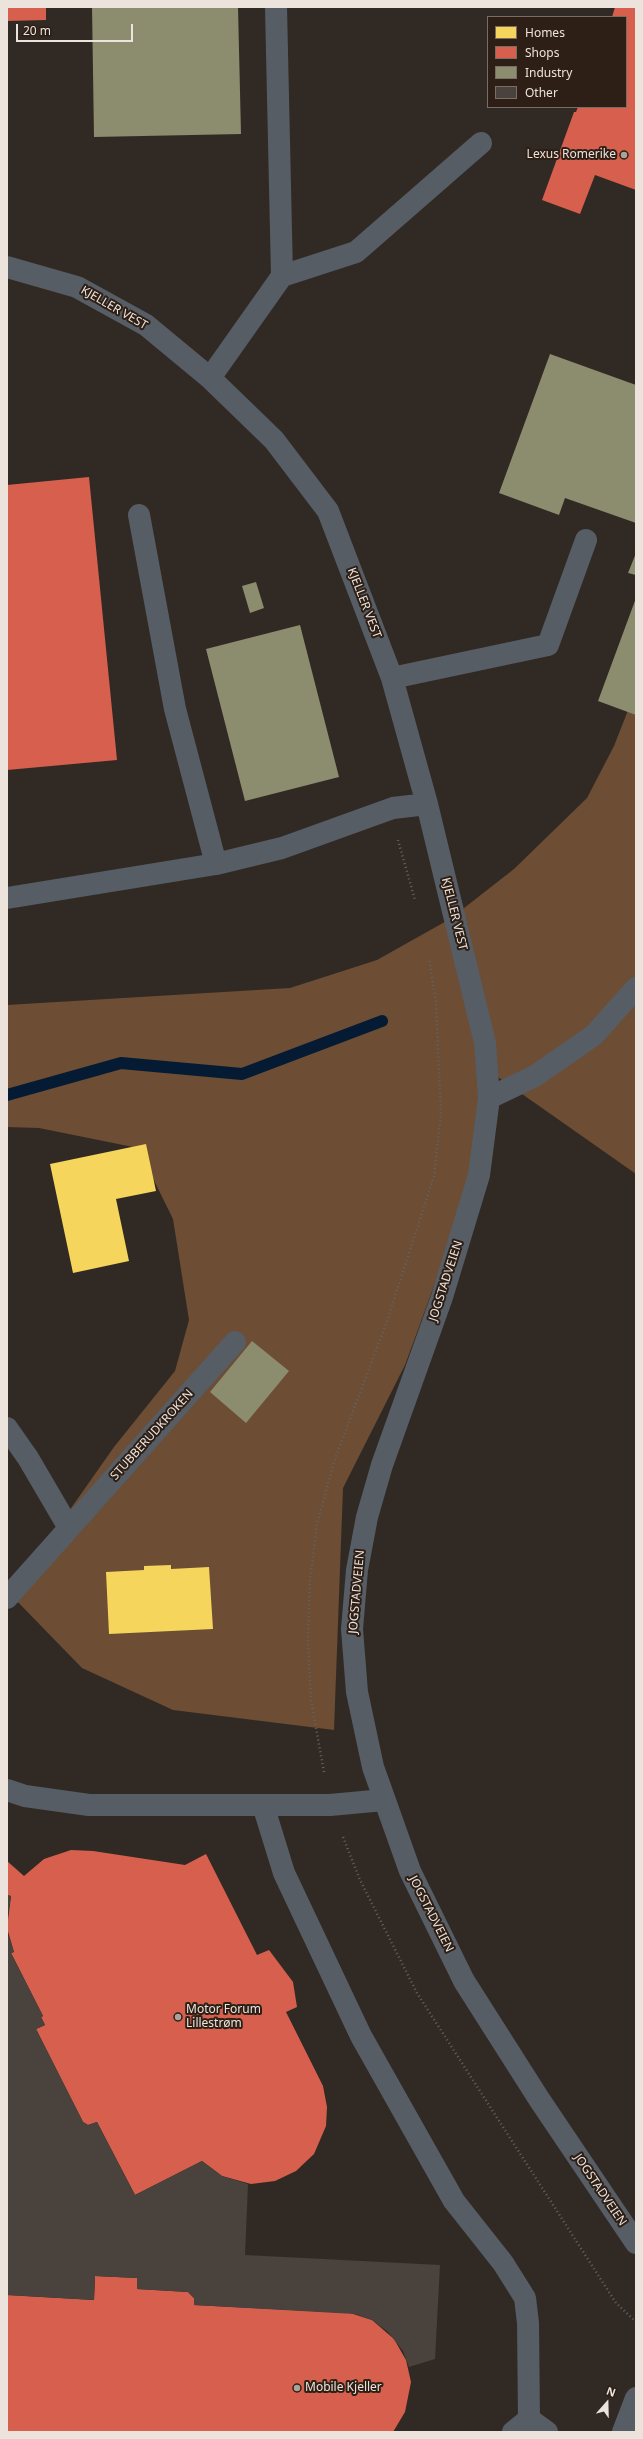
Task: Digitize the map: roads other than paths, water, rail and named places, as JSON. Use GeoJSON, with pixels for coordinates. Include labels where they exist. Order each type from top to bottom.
{"type":"FeatureCollection","features":[{"type":"Feature","properties":{"kind":"street"},"geometry":{"type":"LineString","coordinates":[[210,378],[282,276],[276,7]]}},
{"type":"Feature","properties":{"kind":"street"},"geometry":{"type":"LineString","coordinates":[[282,276],[356,252],[481,143]]}},
{"type":"Feature","properties":{"kind":"street","name":"KJELLER VEST"},"geometry":{"type":"LineString","coordinates":[[7,267],[77,287],[146,325],[210,378],[274,440],[328,511],[392,678],[428,804],[485,1043],[489,1098]]}},
{"type":"Feature","properties":{"kind":"street"},"geometry":{"type":"LineString","coordinates":[[139,515],[175,709],[216,864]]}},
{"type":"Feature","properties":{"kind":"street"},"geometry":{"type":"LineString","coordinates":[[392,678],[548,645],[586,540]]}},
{"type":"Feature","properties":{"kind":"street"},"geometry":{"type":"LineString","coordinates":[[7,898],[216,864],[282,848],[394,808],[428,804]]}},
{"type":"Feature","properties":{"kind":"street"},"geometry":{"type":"LineString","coordinates":[[489,1098],[535,1076],[594,1035],[636,988]]}},
{"type":"Feature","properties":{"kind":"street","name":"JOGSTADVEIEN"},"geometry":{"type":"LineString","coordinates":[[489,1098],[479,1175],[442,1297],[382,1465],[367,1517],[357,1570],[352,1629],[357,1692],[373,1767],[410,1871],[464,1981],[539,2099],[636,2243]]}},
{"type":"Feature","properties":{"kind":"street","name":"STUBBERUDKROKEN"},"geometry":{"type":"LineString","coordinates":[[7,1598],[235,1342]]}},
{"type":"Feature","properties":{"kind":"street"},"geometry":{"type":"LineString","coordinates":[[7,1428],[28,1458],[69,1528]]}},
{"type":"Feature","properties":{"kind":"street"},"geometry":{"type":"LineString","coordinates":[[7,1790],[25,1796],[89,1805],[330,1805],[384,1800]]}},
{"type":"Feature","properties":{"kind":"street"},"geometry":{"type":"LineString","coordinates":[[262,1805],[284,1873],[361,2036],[454,2201],[502,2263],[525,2298],[528,2323],[521,2426],[547,2432]]}},
{"type":"Feature","properties":{"kind":"street"},"geometry":{"type":"LineString","coordinates":[[605,2432],[624,2428],[636,2398]]}},
{"type":"Feature","properties":{"kind":"waterway"},"geometry":{"type":"LineString","coordinates":[[7,1095],[121,1063],[242,1074],[382,1021]]}},
{"type":"Feature","properties":{"kind":"place","name":"Lexus Romerike"},"geometry":{"type":"Point","coordinates":[624,155]}},
{"type":"Feature","properties":{"kind":"place","name":"Motor Forum Lillestrøm"},"geometry":{"type":"Point","coordinates":[178,2017]}},
{"type":"Feature","properties":{"kind":"place","name":"Mobile Kjeller"},"geometry":{"type":"Point","coordinates":[297,2388]}}]}
